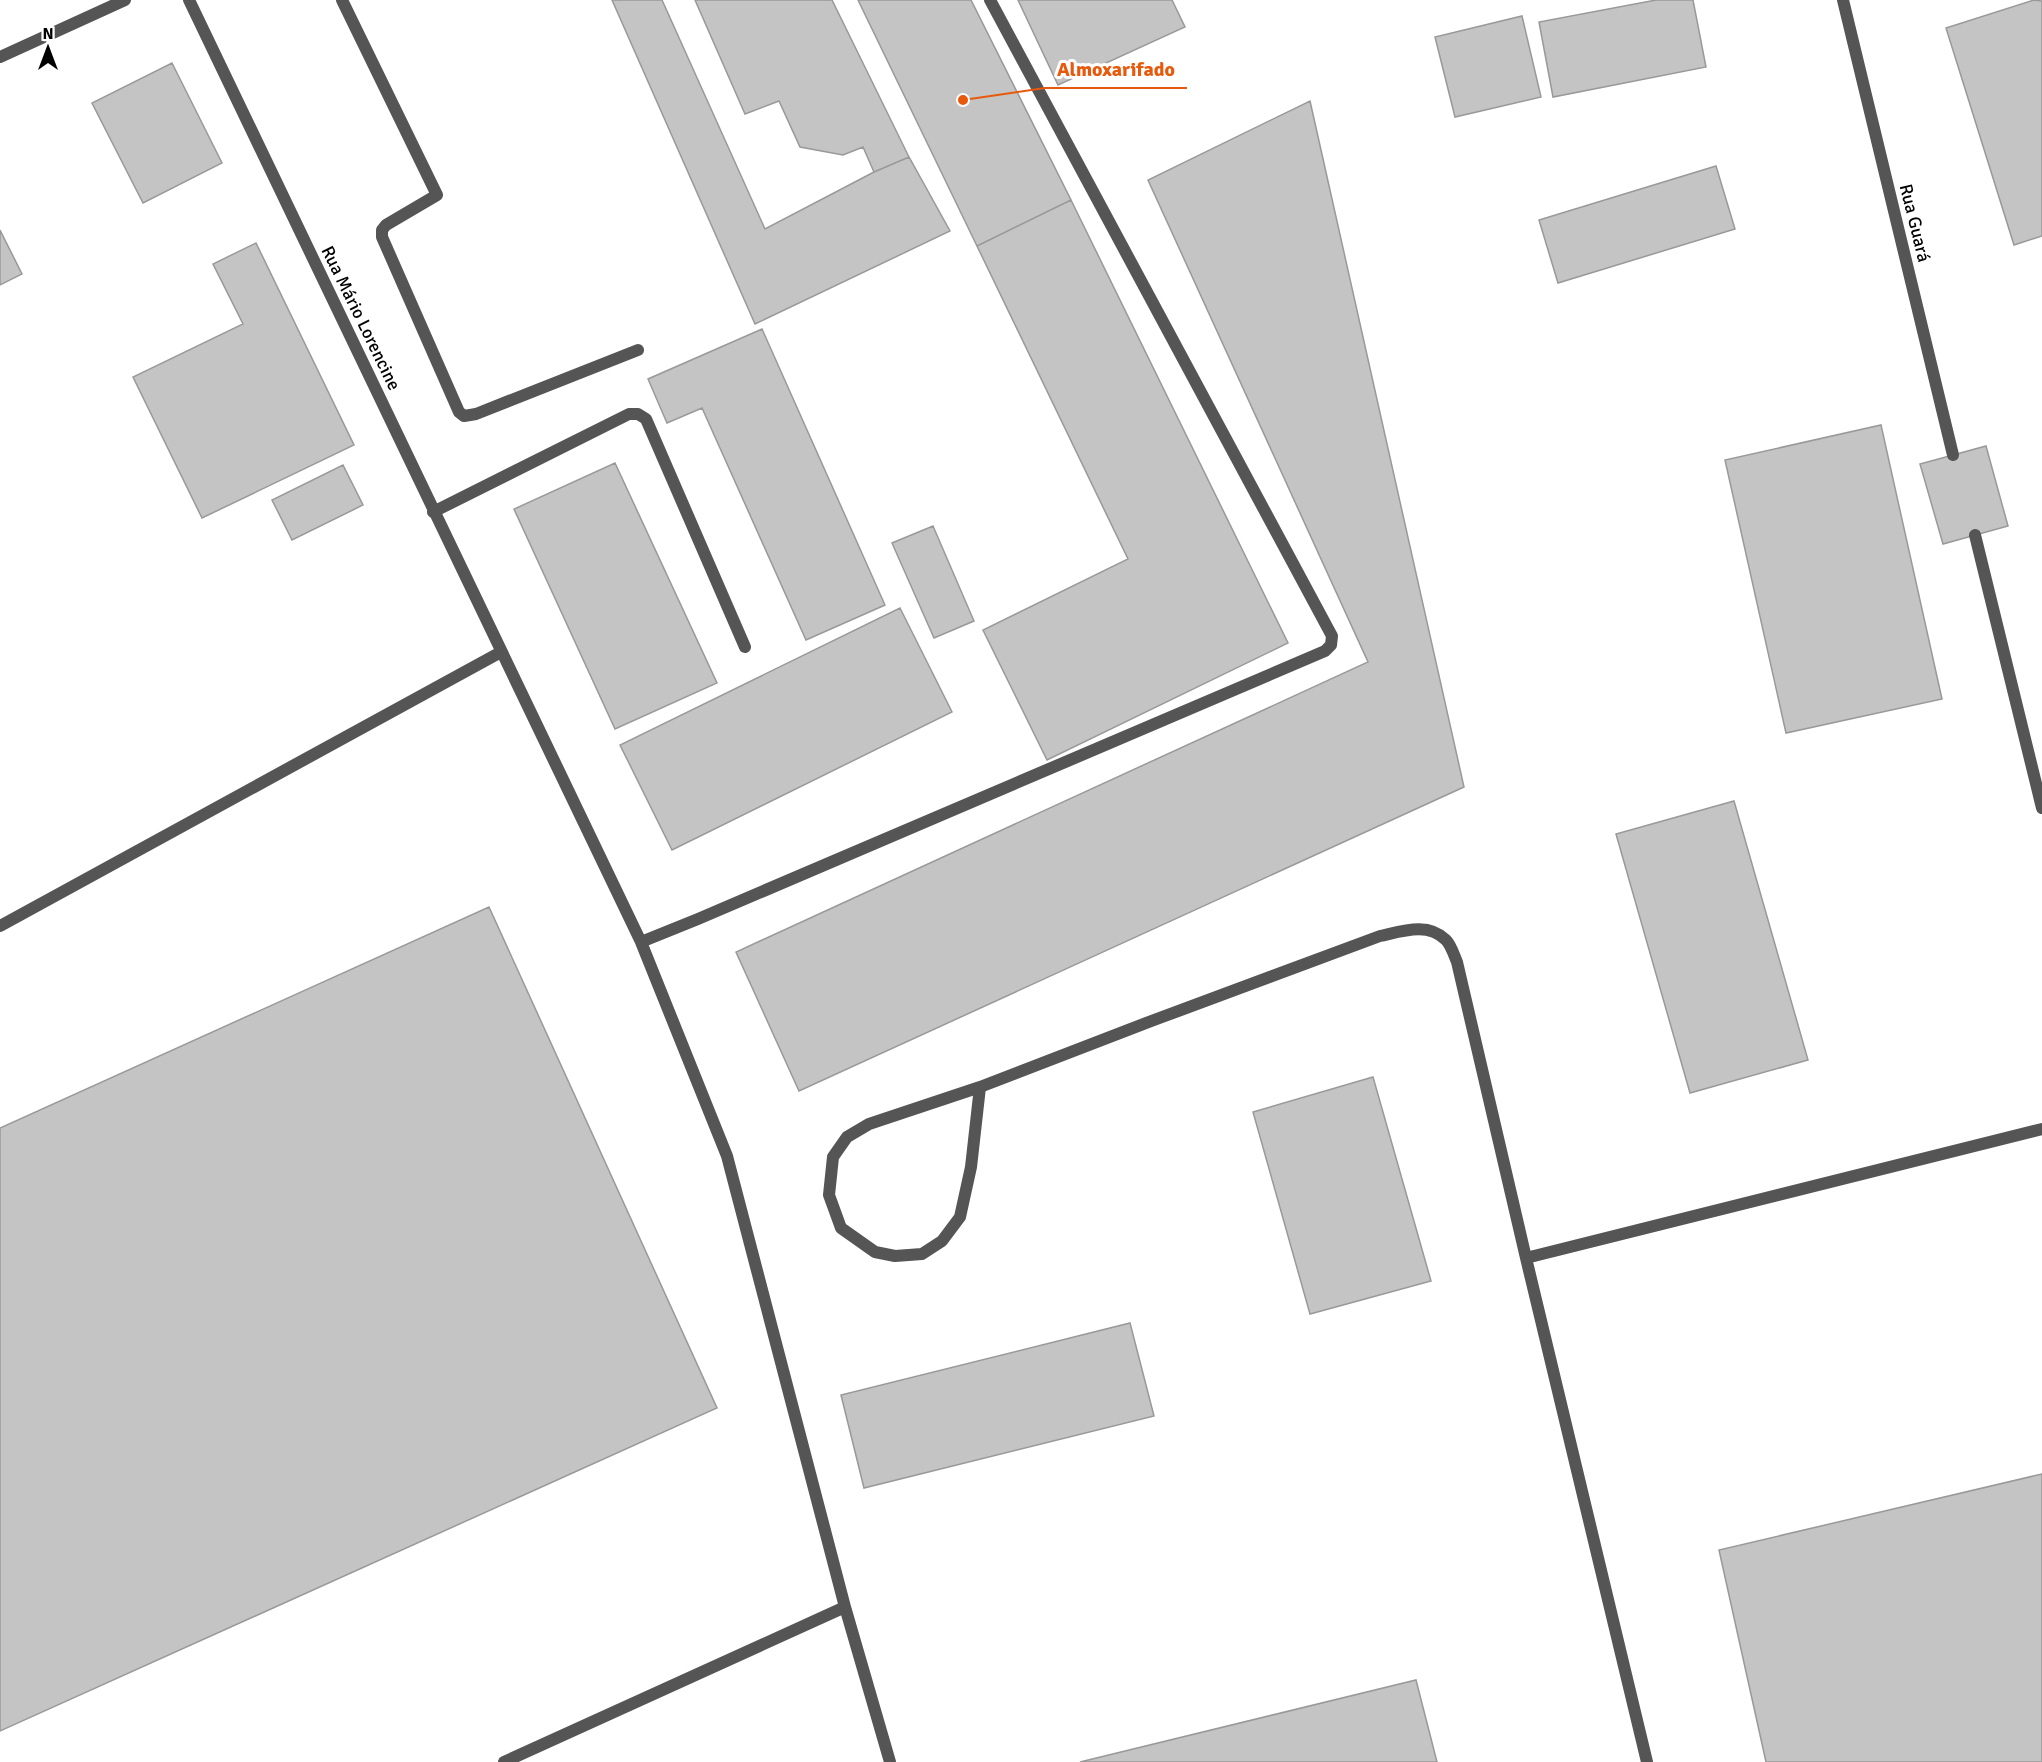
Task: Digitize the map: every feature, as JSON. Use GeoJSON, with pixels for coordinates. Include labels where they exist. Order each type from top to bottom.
{"type":"FeatureCollection","features":[{"type":"Feature","properties":{"kind":"street"},"geometry":{"type":"LineString","coordinates":[[0,57],[125,0]]}},
{"type":"Feature","properties":{"kind":"street","name":"Rua Mário Lorencine"},"geometry":{"type":"LineString","coordinates":[[189,0],[641,942],[727,1156],[845,1607],[890,1762]]}},
{"type":"Feature","properties":{"kind":"street"},"geometry":{"type":"LineString","coordinates":[[342,0],[437,195],[386,225],[382,230],[382,237],[459,412],[464,416],[476,414],[639,350]]}},
{"type":"Feature","properties":{"kind":"street"},"geometry":{"type":"LineString","coordinates":[[641,942],[1303,661],[1325,651],[1331,645],[1332,636],[990,0]]}},
{"type":"Feature","properties":{"kind":"street","name":"Rua Guará"},"geometry":{"type":"LineString","coordinates":[[1843,0],[1953,455]]}},
{"type":"Feature","properties":{"kind":"street"},"geometry":{"type":"LineString","coordinates":[[433,512],[629,414],[639,414],[646,418],[745,648]]}},
{"type":"Feature","properties":{"kind":"street"},"geometry":{"type":"LineString","coordinates":[[1975,536],[2042,808]]}},
{"type":"Feature","properties":{"kind":"street"},"geometry":{"type":"LineString","coordinates":[[0,926],[501,652]]}},
{"type":"Feature","properties":{"kind":"street"},"geometry":{"type":"LineString","coordinates":[[980,1087],[971,1167],[960,1217],[942,1241],[922,1254],[895,1256],[875,1252],[841,1228],[829,1195],[833,1157],[847,1137],[869,1124],[980,1087],[1380,936],[1412,929],[1432,930],[1448,941],[1457,962],[1647,1762]]}},
{"type":"Feature","properties":{"kind":"street"},"geometry":{"type":"LineString","coordinates":[[1526,1258],[2042,1129]]}},
{"type":"Feature","properties":{"kind":"street"},"geometry":{"type":"LineString","coordinates":[[504,1762],[845,1607]]}},
{"type":"Feature","properties":{"kind":"building"},"geometry":{"type":"Polygon","coordinates":[[[612,0],[662,0],[765,229],[874,172],[909,157],[950,231],[755,324],[612,0]]]}},
{"type":"Feature","properties":{"kind":"building"},"geometry":{"type":"Polygon","coordinates":[[[695,0],[832,0],[909,157],[874,172],[863,147],[843,155],[800,147],[779,101],[745,114],[695,0]]]}},
{"type":"Feature","properties":{"kind":"building"},"geometry":{"type":"Polygon","coordinates":[[[858,0],[971,0],[1071,200],[977,246],[858,0]]]}},
{"type":"Feature","properties":{"kind":"building"},"geometry":{"type":"Polygon","coordinates":[[[1018,0],[1172,0],[1185,27],[1058,85],[1018,0]]]}},
{"type":"Feature","properties":{"kind":"building"},"geometry":{"type":"Polygon","coordinates":[[[1656,0],[1693,0],[1706,67],[1553,97],[1539,22],[1656,0]]]}},
{"type":"Feature","properties":{"kind":"building"},"geometry":{"type":"Polygon","coordinates":[[[2034,0],[2042,1],[2042,236],[2014,245],[1946,28],[2034,0]]]}},
{"type":"Feature","properties":{"kind":"building"},"geometry":{"type":"Polygon","coordinates":[[[1522,16],[1541,97],[1455,117],[1435,37],[1522,16]]]}},
{"type":"Feature","properties":{"kind":"building"},"geometry":{"type":"Polygon","coordinates":[[[172,63],[222,163],[143,203],[92,103],[172,63]]]}},
{"type":"Feature","properties":{"kind":"building"},"geometry":{"type":"Polygon","coordinates":[[[1310,101],[1464,787],[799,1091],[736,952],[1368,662],[1148,180],[1310,101]]]}},
{"type":"Feature","properties":{"kind":"building"},"geometry":{"type":"Polygon","coordinates":[[[1716,166],[1735,229],[1558,283],[1539,220],[1716,166]]]}},
{"type":"Feature","properties":{"kind":"building"},"geometry":{"type":"Polygon","coordinates":[[[1071,200],[1288,643],[1047,760],[983,630],[1128,559],[977,246],[1071,200]]]}},
{"type":"Feature","properties":{"kind":"building"},"geometry":{"type":"Polygon","coordinates":[[[0,230],[22,274],[0,285],[0,230]]]}},
{"type":"Feature","properties":{"kind":"building"},"geometry":{"type":"Polygon","coordinates":[[[256,243],[354,445],[202,518],[133,377],[243,324],[213,264],[256,243]]]}},
{"type":"Feature","properties":{"kind":"building"},"geometry":{"type":"Polygon","coordinates":[[[762,329],[885,605],[806,640],[702,408],[667,423],[648,379],[762,329]]]}},
{"type":"Feature","properties":{"kind":"building"},"geometry":{"type":"Polygon","coordinates":[[[1881,425],[1942,699],[1786,733],[1725,460],[1881,425]]]}},
{"type":"Feature","properties":{"kind":"building"},"geometry":{"type":"Polygon","coordinates":[[[1986,446],[2008,526],[1943,544],[1920,464],[1986,446]]]}},
{"type":"Feature","properties":{"kind":"building"},"geometry":{"type":"Polygon","coordinates":[[[615,463],[717,683],[615,729],[514,509],[615,463]]]}},
{"type":"Feature","properties":{"kind":"building"},"geometry":{"type":"Polygon","coordinates":[[[343,465],[363,505],[292,540],[272,500],[343,465]]]}},
{"type":"Feature","properties":{"kind":"building"},"geometry":{"type":"Polygon","coordinates":[[[933,526],[974,621],[934,638],[892,543],[933,526]]]}},
{"type":"Feature","properties":{"kind":"building"},"geometry":{"type":"Polygon","coordinates":[[[900,608],[952,712],[672,850],[620,745],[900,608]]]}},
{"type":"Feature","properties":{"kind":"building"},"geometry":{"type":"Polygon","coordinates":[[[1734,801],[1808,1060],[1690,1093],[1616,834],[1734,801]]]}},
{"type":"Feature","properties":{"kind":"building"},"geometry":{"type":"Polygon","coordinates":[[[489,907],[717,1408],[0,1731],[0,1128],[489,907]]]}},
{"type":"Feature","properties":{"kind":"building"},"geometry":{"type":"Polygon","coordinates":[[[1373,1077],[1431,1281],[1310,1314],[1253,1112],[1373,1077]]]}},
{"type":"Feature","properties":{"kind":"building"},"geometry":{"type":"Polygon","coordinates":[[[1130,1323],[1154,1416],[864,1488],[841,1395],[1130,1323]]]}},
{"type":"Feature","properties":{"kind":"building"},"geometry":{"type":"Polygon","coordinates":[[[2042,1474],[2042,1762],[1766,1762],[1719,1550],[2042,1474]]]}},
{"type":"Feature","properties":{"kind":"building"},"geometry":{"type":"Polygon","coordinates":[[[1416,1680],[1437,1762],[1080,1762],[1416,1680]]]}},
{"type":"Feature","properties":{"kind":"place","name":"Almoxarifado"},"geometry":{"type":"Point","coordinates":[963,100]}}]}
